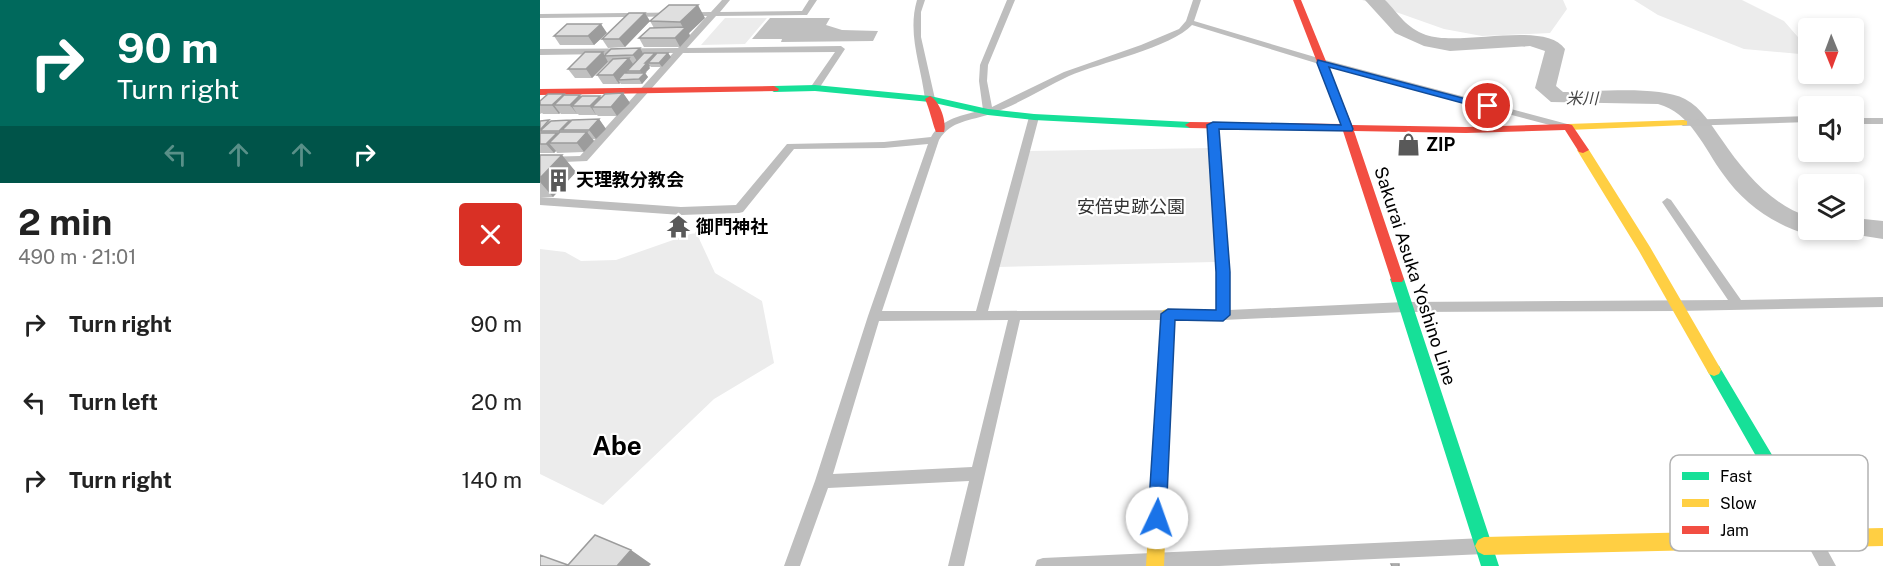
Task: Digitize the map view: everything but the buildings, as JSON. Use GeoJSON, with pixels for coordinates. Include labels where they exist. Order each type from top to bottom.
{"type":"FeatureCollection","features":[{"type":"Feature","properties":{"kind":"street"},"geometry":{"type":"LineString","coordinates":[[540,160],[583,159],[726,0]]}},
{"type":"Feature","properties":{"kind":"street"},"geometry":{"type":"LineString","coordinates":[[540,16],[804,13],[813,0]]}},
{"type":"Feature","properties":{"kind":"street"},"geometry":{"type":"LineString","coordinates":[[792,566],[823,481],[874,316],[937,135],[938,117],[930,99],[928,78],[916,28],[916,12],[921,0]]}},
{"type":"Feature","properties":{"kind":"street"},"geometry":{"type":"LineString","coordinates":[[988,112],[984,65],[1011,0]]}},
{"type":"Feature","properties":{"kind":"street"},"geometry":{"type":"LineString","coordinates":[[540,201],[681,211],[739,209],[791,146],[884,145],[937,135],[960,118],[988,112],[1067,74],[1182,31],[1190,21],[1197,0]]}},
{"type":"Feature","properties":{"kind":"street","name":"Sakurai Asuka Yoshino Line"},"geometry":{"type":"LineString","coordinates":[[1297,0],[1348,129],[1490,566]]}},
{"type":"Feature","properties":{"kind":"street"},"geometry":{"type":"LineString","coordinates":[[1190,21],[1322,63],[1568,127],[1678,306],[1764,455]]}},
{"type":"Feature","properties":{"kind":"street"},"geometry":{"type":"LineString","coordinates":[[540,52],[841,49],[815,88]]}},
{"type":"Feature","properties":{"kind":"street"},"geometry":{"type":"LineString","coordinates":[[540,92],[815,88],[930,99],[988,112],[1034,117],[1348,129],[1466,130],[1798,119]]}},
{"type":"Feature","properties":{"kind":"street"},"geometry":{"type":"LineString","coordinates":[[981,315],[1034,117]]}},
{"type":"Feature","properties":{"kind":"street"},"geometry":{"type":"LineString","coordinates":[[598,122],[617,121]]}},
{"type":"Feature","properties":{"kind":"street"},"geometry":{"type":"LineString","coordinates":[[1864,121],[1883,121]]}},
{"type":"Feature","properties":{"kind":"street"},"geometry":{"type":"LineString","coordinates":[[1213,125],[1223,272],[1223,315]]}},
{"type":"Feature","properties":{"kind":"street"},"geometry":{"type":"LineString","coordinates":[[1667,202],[1738,305]]}},
{"type":"Feature","properties":{"kind":"street"},"geometry":{"type":"LineString","coordinates":[[874,316],[1223,315],[1405,307],[1678,306],[1883,302]]}},
{"type":"Feature","properties":{"kind":"street"},"geometry":{"type":"LineString","coordinates":[[1155,564],[1168,314]]}},
{"type":"Feature","properties":{"kind":"street"},"geometry":{"type":"LineString","coordinates":[[956,566],[1015,316]]}},
{"type":"Feature","properties":{"kind":"street"},"geometry":{"type":"LineString","coordinates":[[823,481],[977,474]]}},
{"type":"Feature","properties":{"kind":"street"},"geometry":{"type":"LineString","coordinates":[[1868,537],[1883,537]]}},
{"type":"Feature","properties":{"kind":"street"},"geometry":{"type":"LineString","coordinates":[[1043,566],[1155,564],[1484,546],[1670,541]]}},
{"type":"Feature","properties":{"kind":"street"},"geometry":{"type":"LineString","coordinates":[[1819,551],[1828,566]]}},
{"type":"Feature","properties":{"kind":"green space"},"geometry":{"type":"Polygon","coordinates":[[[1362,0],[1563,0],[1567,9],[1550,33],[1482,36],[1444,29],[1362,0]]]}},
{"type":"Feature","properties":{"kind":"green space"},"geometry":{"type":"Polygon","coordinates":[[[1634,0],[1742,0],[1784,21],[1798,37],[1798,54],[1744,49],[1658,15],[1634,0]]]}},
{"type":"Feature","properties":{"kind":"green space"},"geometry":{"type":"Polygon","coordinates":[[[725,18],[767,18],[745,44],[701,45],[725,18]]]}},
{"type":"Feature","properties":{"kind":"green space","name":"安倍史跡公園"},"geometry":{"type":"Polygon","coordinates":[[[1211,148],[1215,262],[997,267],[1029,151],[1211,148]]]}},
{"type":"Feature","properties":{"kind":"green space"},"geometry":{"type":"Polygon","coordinates":[[[696,232],[715,273],[762,301],[774,363],[714,399],[603,505],[540,474],[540,249],[565,252],[581,261],[616,260],[696,232]]]}},
{"type":"Feature","properties":{"kind":"shaded area"},"geometry":{"type":"Polygon","coordinates":[[[770,18],[830,18],[826,25],[842,30],[878,31],[873,41],[781,42],[782,39],[752,39],[770,18]]]}},
{"type":"Feature","properties":{"kind":"waterway","name":"米川"},"geometry":{"type":"LineString","coordinates":[[1374,0],[1401,30],[1437,44],[1465,45],[1515,40],[1544,43],[1555,49],[1545,88],[1558,98],[1659,98],[1677,103],[1692,113],[1732,171],[1757,198],[1798,222]]}},
{"type":"Feature","properties":{"kind":"waterway","name":"米川"},"geometry":{"type":"LineString","coordinates":[[1864,228],[1883,230]]}},
{"type":"Feature","properties":{"kind":"traffic: fast"},"geometry":{"type":"LineString","coordinates":[[774,89],[815,88],[930,99],[988,112],[1034,117],[1190,125]]}},
{"type":"Feature","properties":{"kind":"traffic: fast"},"geometry":{"type":"LineString","coordinates":[[1397,279],[1490,566]]}},
{"type":"Feature","properties":{"kind":"traffic: fast"},"geometry":{"type":"LineString","coordinates":[[1714,370],[1764,455]]}},
{"type":"Feature","properties":{"kind":"traffic: slow"},"geometry":{"type":"LineString","coordinates":[[1568,127],[1683,123]]}},
{"type":"Feature","properties":{"kind":"traffic: slow"},"geometry":{"type":"LineString","coordinates":[[1583,150],[1645,250],[1714,370]]}},
{"type":"Feature","properties":{"kind":"traffic: slow"},"geometry":{"type":"LineString","coordinates":[[1155,566],[1168,314]]}},
{"type":"Feature","properties":{"kind":"traffic: slow"},"geometry":{"type":"LineString","coordinates":[[1868,537],[1883,537]]}},
{"type":"Feature","properties":{"kind":"traffic: slow"},"geometry":{"type":"LineString","coordinates":[[1484,546],[1670,542]]}},
{"type":"Feature","properties":{"kind":"traffic: jam"},"geometry":{"type":"LineString","coordinates":[[1297,0],[1348,129],[1397,279]]}},
{"type":"Feature","properties":{"kind":"traffic: jam"},"geometry":{"type":"LineString","coordinates":[[540,92],[774,89]]}},
{"type":"Feature","properties":{"kind":"traffic: jam"},"geometry":{"type":"LineString","coordinates":[[930,99],[938,117],[940,130]]}},
{"type":"Feature","properties":{"kind":"traffic: jam"},"geometry":{"type":"LineString","coordinates":[[1190,125],[1466,130],[1568,127],[1583,150]]}},
{"type":"Feature","properties":{"kind":"place","name":"ZIP"},"geometry":{"type":"Point","coordinates":[1408,145]}},
{"type":"Feature","properties":{"kind":"place","name":"天理教分教会"},"geometry":{"type":"Point","coordinates":[558,180]}},
{"type":"Feature","properties":{"kind":"place","name":"御門神社"},"geometry":{"type":"Point","coordinates":[678,227]}},
{"type":"Feature","properties":{"kind":"district","name":"Abe"},"geometry":{"type":"Point","coordinates":[617,446]}},
{"type":"Feature","properties":{"kind":"route"},"geometry":{"type":"LineString","coordinates":[[1157,518],[1168,314],[1223,315],[1223,272],[1213,125],[1348,129],[1322,63],[1488,106]]}}]}
